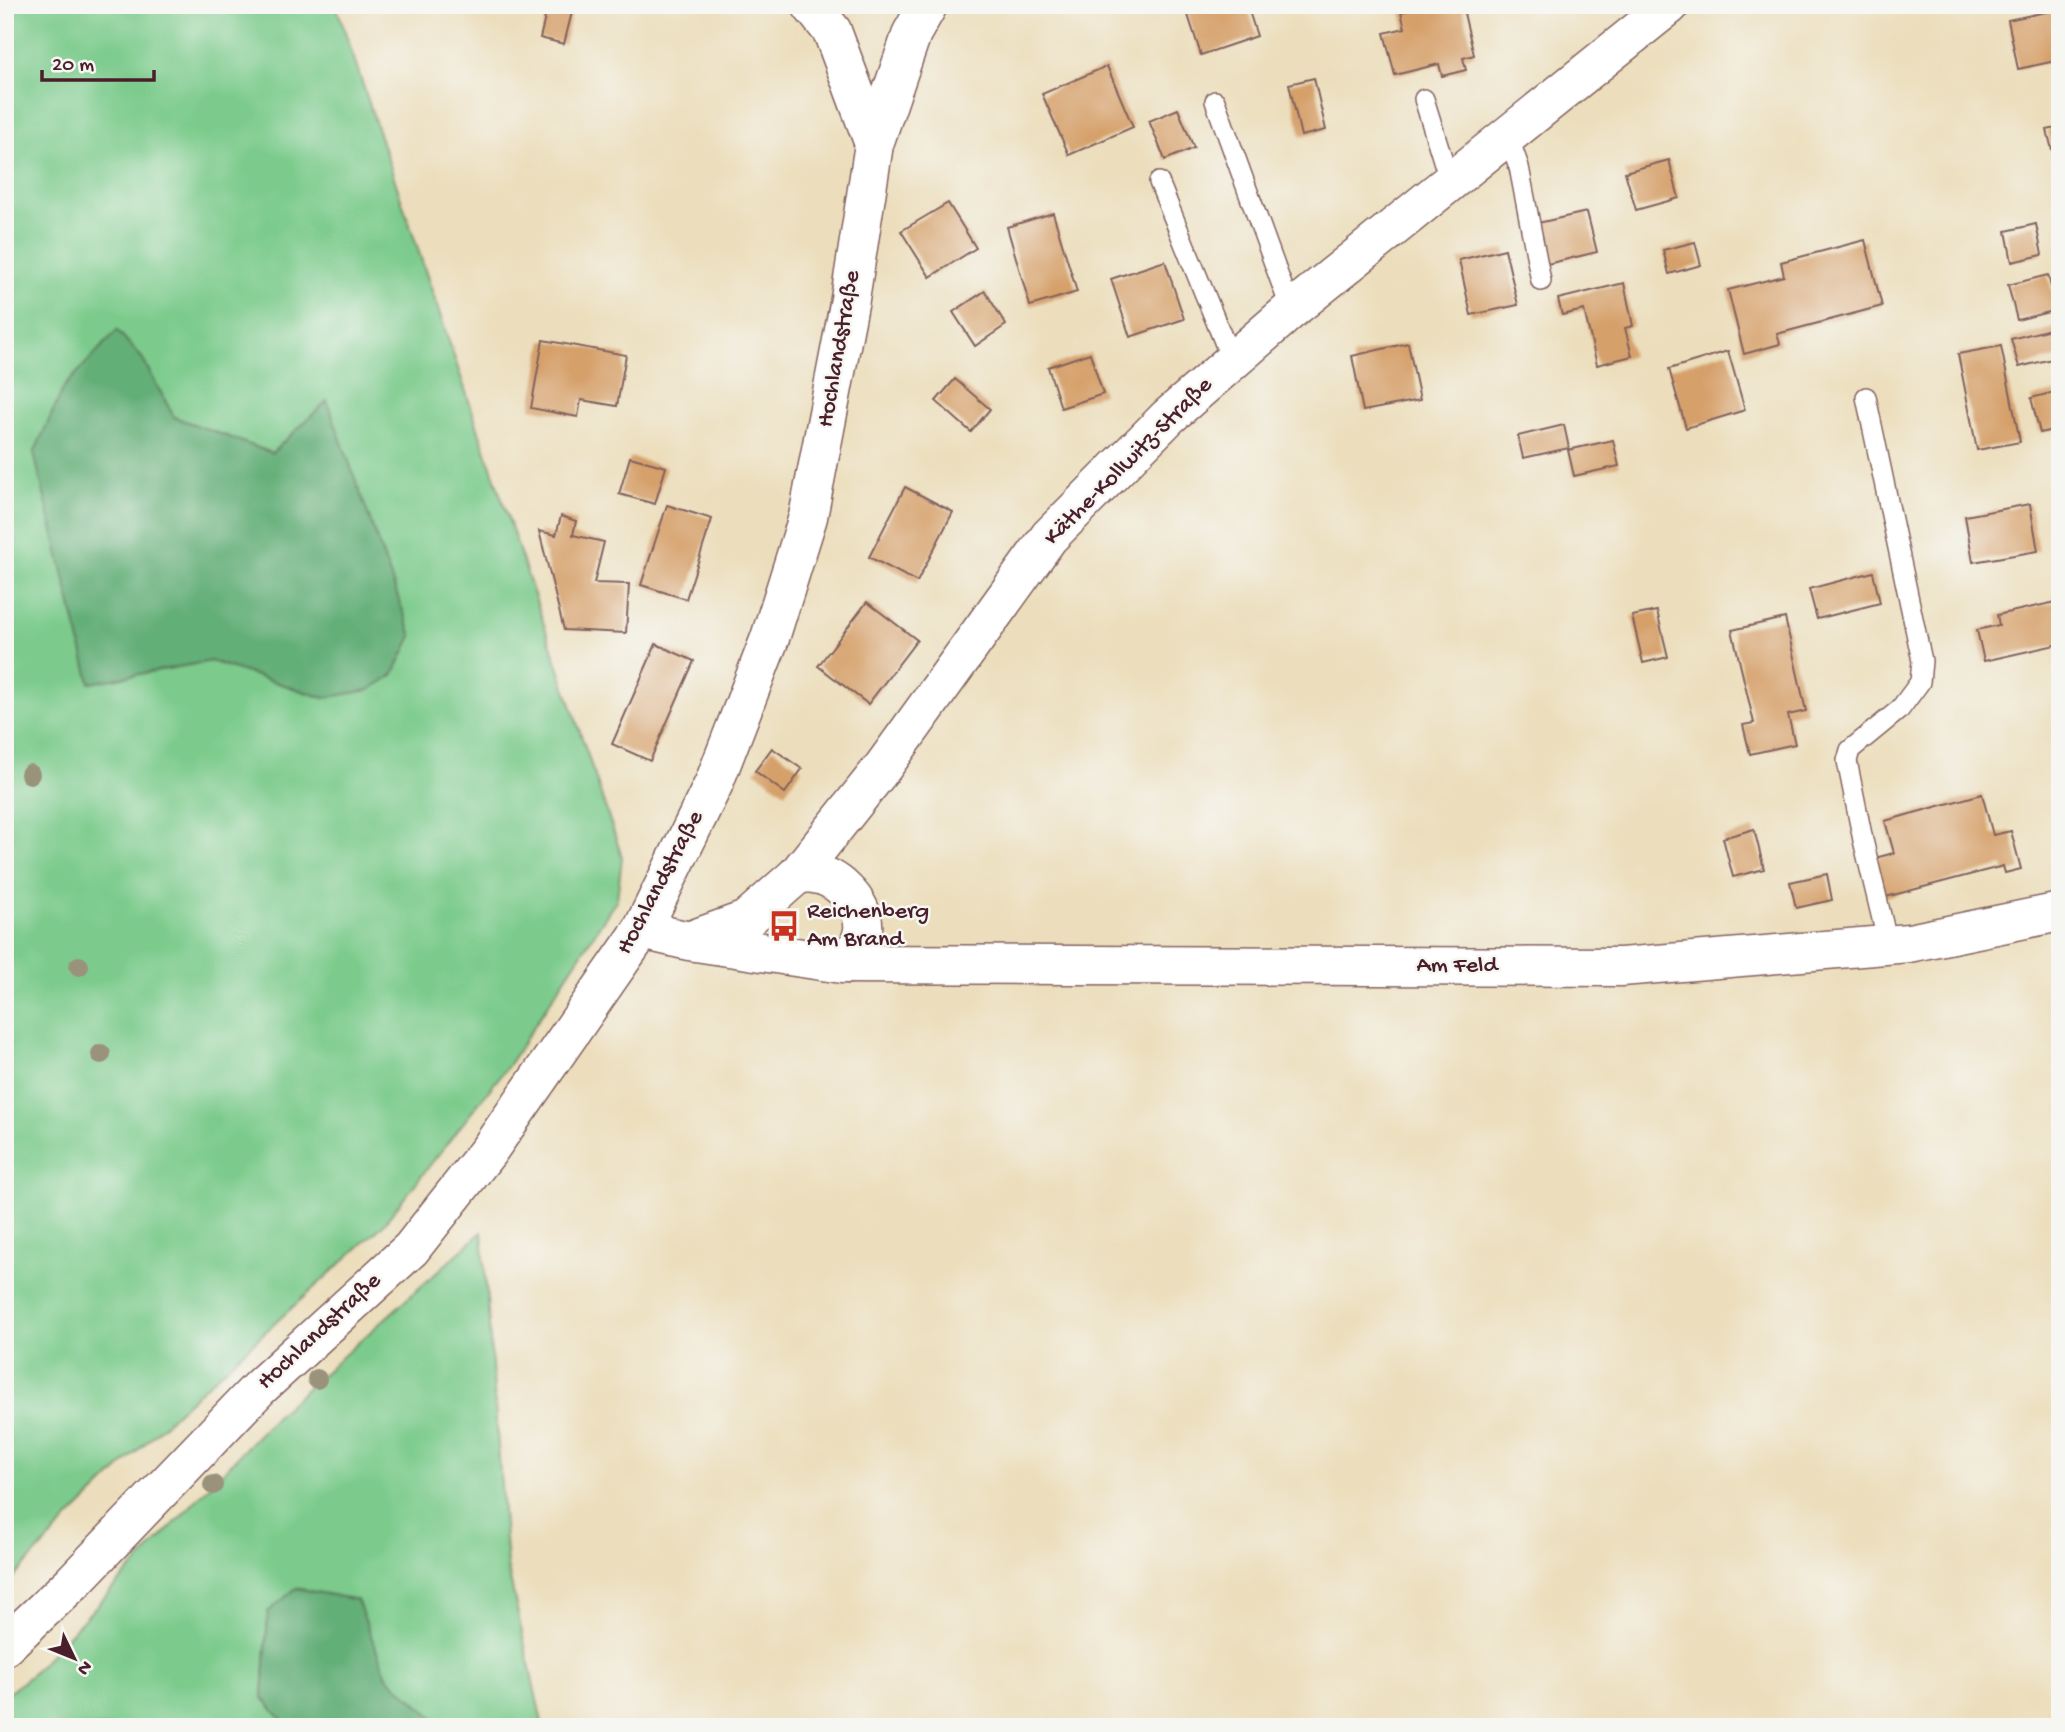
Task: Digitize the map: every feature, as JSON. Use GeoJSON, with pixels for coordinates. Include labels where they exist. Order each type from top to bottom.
{"type":"FeatureCollection","features":[{"type":"Feature","properties":{"kind":"street","name":"Hochlandstraße"},"geometry":{"type":"LineString","coordinates":[[5,1646],[81,1573],[259,1388],[411,1250],[489,1150],[642,930],[714,783],[770,638],[808,517],[850,299],[874,144],[832,31],[811,5]]}},
{"type":"Feature","properties":{"kind":"street"},"geometry":{"type":"LineString","coordinates":[[874,144],[912,33],[928,5]]}},
{"type":"Feature","properties":{"kind":"street","name":"Käthe-Kollwitz-Straße"},"geometry":{"type":"LineString","coordinates":[[688,941],[746,920],[797,874],[883,767],[1049,537],[1168,417],[1292,310],[1670,5]]}},
{"type":"Feature","properties":{"kind":"street"},"geometry":{"type":"LineString","coordinates":[[797,874],[815,874],[833,881],[857,906],[863,923],[859,944],[849,964]]}},
{"type":"Feature","properties":{"kind":"street","name":"Am Feld"},"geometry":{"type":"LineString","coordinates":[[688,941],[849,964],[1622,967],[1909,943],[2060,912]]}},
{"type":"Feature","properties":{"kind":"street"},"geometry":{"type":"LineString","coordinates":[[642,930],[688,941]]}},
{"type":"Feature","properties":{"kind":"lane"},"geometry":{"type":"LineString","coordinates":[[1424,99],[1450,183]]}},
{"type":"Feature","properties":{"kind":"lane"},"geometry":{"type":"LineString","coordinates":[[1215,101],[1292,310]]}},
{"type":"Feature","properties":{"kind":"lane"},"geometry":{"type":"LineString","coordinates":[[1508,136],[1519,167],[1541,281]]}},
{"type":"Feature","properties":{"kind":"lane"},"geometry":{"type":"LineString","coordinates":[[1159,183],[1232,362]]}},
{"type":"Feature","properties":{"kind":"lane"},"geometry":{"type":"LineString","coordinates":[[1866,397],[1922,662],[1920,682],[1900,709],[1850,750],[1847,761],[1888,944]]}},
{"type":"Feature","properties":{"kind":"green space"},"geometry":{"type":"Polygon","coordinates":[[[5,5],[336,5],[622,857],[617,899],[508,1066],[382,1226],[177,1412],[67,1520],[5,1587],[5,5]],[[142,358],[90,682],[211,661],[324,698],[327,402],[272,453],[174,417],[142,358]]]}},
{"type":"Feature","properties":{"kind":"green space"},"geometry":{"type":"Polygon","coordinates":[[[117,330],[142,358],[174,417],[272,453],[327,401],[412,636],[393,675],[369,690],[324,698],[211,661],[90,683],[34,453],[64,387],[117,330]]]}},
{"type":"Feature","properties":{"kind":"green space"},"geometry":{"type":"Polygon","coordinates":[[[482,1232],[507,1565],[543,1727],[444,1727],[387,1677],[357,1601],[268,1612],[263,1697],[288,1727],[5,1727],[5,1696],[32,1674],[276,1416],[482,1232]]]}},
{"type":"Feature","properties":{"kind":"green space"},"geometry":{"type":"Polygon","coordinates":[[[296,1588],[357,1600],[387,1677],[444,1727],[288,1727],[263,1698],[268,1612],[296,1588]]]}},
{"type":"Feature","properties":{"kind":"building"},"geometry":{"type":"Polygon","coordinates":[[[548,5],[573,8],[564,44],[540,38],[548,5]]]}},
{"type":"Feature","properties":{"kind":"building"},"geometry":{"type":"Polygon","coordinates":[[[1206,5],[1247,5],[1257,36],[1201,55],[1187,12],[1206,5]]]}},
{"type":"Feature","properties":{"kind":"building"},"geometry":{"type":"Polygon","coordinates":[[[1425,5],[1462,5],[1474,55],[1463,58],[1466,70],[1442,76],[1439,64],[1395,75],[1384,33],[1405,28],[1401,12],[1425,5]]]}},
{"type":"Feature","properties":{"kind":"building"},"geometry":{"type":"Polygon","coordinates":[[[2060,9],[2060,60],[2018,69],[2008,20],[2060,9]]]}},
{"type":"Feature","properties":{"kind":"building"},"geometry":{"type":"Polygon","coordinates":[[[1107,66],[1133,127],[1069,155],[1042,94],[1107,66]]]}},
{"type":"Feature","properties":{"kind":"building"},"geometry":{"type":"Polygon","coordinates":[[[1314,78],[1326,130],[1301,136],[1289,84],[1314,78]]]}},
{"type":"Feature","properties":{"kind":"building"},"geometry":{"type":"Polygon","coordinates":[[[1178,109],[1194,148],[1165,160],[1149,121],[1178,109]]]}},
{"type":"Feature","properties":{"kind":"building"},"geometry":{"type":"Polygon","coordinates":[[[2060,127],[2060,178],[2059,178],[2047,130],[2060,127]]]}},
{"type":"Feature","properties":{"kind":"building"},"geometry":{"type":"Polygon","coordinates":[[[1669,160],[1679,198],[1636,210],[1625,172],[1669,160]]]}},
{"type":"Feature","properties":{"kind":"building"},"geometry":{"type":"Polygon","coordinates":[[[948,203],[976,248],[930,277],[901,231],[948,203]]]}},
{"type":"Feature","properties":{"kind":"building"},"geometry":{"type":"Polygon","coordinates":[[[1587,212],[1597,252],[1547,264],[1538,223],[1587,212]]]}},
{"type":"Feature","properties":{"kind":"building"},"geometry":{"type":"Polygon","coordinates":[[[1053,213],[1077,292],[1030,306],[1007,227],[1053,213]]]}},
{"type":"Feature","properties":{"kind":"building"},"geometry":{"type":"Polygon","coordinates":[[[2036,224],[2042,255],[2012,262],[2006,231],[2036,224]]]}},
{"type":"Feature","properties":{"kind":"building"},"geometry":{"type":"Polygon","coordinates":[[[1865,240],[1882,306],[1777,334],[1780,344],[1744,354],[1728,290],[1784,276],[1781,262],[1865,240]]]}},
{"type":"Feature","properties":{"kind":"building"},"geometry":{"type":"Polygon","coordinates":[[[1695,242],[1701,265],[1669,274],[1663,250],[1695,242]]]}},
{"type":"Feature","properties":{"kind":"building"},"geometry":{"type":"Polygon","coordinates":[[[1505,249],[1518,305],[1471,315],[1459,260],[1505,249]]]}},
{"type":"Feature","properties":{"kind":"building"},"geometry":{"type":"Polygon","coordinates":[[[1165,261],[1184,319],[1130,337],[1111,279],[1165,261]]]}},
{"type":"Feature","properties":{"kind":"building"},"geometry":{"type":"Polygon","coordinates":[[[2048,275],[2057,310],[2017,320],[2008,285],[2048,275]]]}},
{"type":"Feature","properties":{"kind":"building"},"geometry":{"type":"Polygon","coordinates":[[[1624,283],[1633,326],[1625,328],[1632,356],[1597,365],[1584,310],[1562,315],[1558,299],[1624,283]]]}},
{"type":"Feature","properties":{"kind":"building"},"geometry":{"type":"Polygon","coordinates":[[[985,291],[1006,325],[975,346],[953,312],[985,291]]]}},
{"type":"Feature","properties":{"kind":"building"},"geometry":{"type":"Polygon","coordinates":[[[2058,327],[2060,357],[2019,367],[2011,339],[2058,327]]]}},
{"type":"Feature","properties":{"kind":"building"},"geometry":{"type":"Polygon","coordinates":[[[543,340],[626,355],[617,406],[581,400],[578,417],[531,408],[543,340]]]}},
{"type":"Feature","properties":{"kind":"building"},"geometry":{"type":"Polygon","coordinates":[[[1408,343],[1420,400],[1363,411],[1352,356],[1408,343]]]}},
{"type":"Feature","properties":{"kind":"building"},"geometry":{"type":"Polygon","coordinates":[[[2001,346],[2020,442],[1977,450],[1958,354],[2001,346]]]}},
{"type":"Feature","properties":{"kind":"building"},"geometry":{"type":"Polygon","coordinates":[[[1728,351],[1745,410],[1686,428],[1669,369],[1728,351]]]}},
{"type":"Feature","properties":{"kind":"building"},"geometry":{"type":"Polygon","coordinates":[[[1090,353],[1103,394],[1061,408],[1048,367],[1090,353]]]}},
{"type":"Feature","properties":{"kind":"building"},"geometry":{"type":"Polygon","coordinates":[[[955,379],[990,409],[971,432],[936,401],[955,379]]]}},
{"type":"Feature","properties":{"kind":"building"},"geometry":{"type":"Polygon","coordinates":[[[2055,392],[2060,411],[2060,428],[2040,433],[2031,398],[2055,392]]]}},
{"type":"Feature","properties":{"kind":"building"},"geometry":{"type":"Polygon","coordinates":[[[1564,425],[1569,448],[1523,458],[1518,436],[1564,425]]]}},
{"type":"Feature","properties":{"kind":"building"},"geometry":{"type":"Polygon","coordinates":[[[1613,440],[1619,466],[1574,476],[1568,450],[1613,440]]]}},
{"type":"Feature","properties":{"kind":"building"},"geometry":{"type":"Polygon","coordinates":[[[630,457],[666,467],[655,504],[619,494],[630,457]]]}},
{"type":"Feature","properties":{"kind":"building"},"geometry":{"type":"Polygon","coordinates":[[[905,487],[953,512],[917,582],[869,557],[905,487]]]}},
{"type":"Feature","properties":{"kind":"building"},"geometry":{"type":"Polygon","coordinates":[[[2030,504],[2038,551],[1973,562],[1965,516],[2030,504]]]}},
{"type":"Feature","properties":{"kind":"building"},"geometry":{"type":"Polygon","coordinates":[[[667,505],[712,519],[686,599],[641,585],[667,505]]]}},
{"type":"Feature","properties":{"kind":"building"},"geometry":{"type":"Polygon","coordinates":[[[561,516],[576,521],[573,535],[604,542],[594,583],[629,584],[626,633],[564,630],[539,531],[556,535],[561,516]]]}},
{"type":"Feature","properties":{"kind":"building"},"geometry":{"type":"Polygon","coordinates":[[[1873,572],[1880,603],[1817,619],[1809,589],[1873,572]]]}},
{"type":"Feature","properties":{"kind":"building"},"geometry":{"type":"Polygon","coordinates":[[[2060,601],[2060,644],[1984,661],[1977,630],[1999,625],[1997,615],[2060,601]]]}},
{"type":"Feature","properties":{"kind":"building"},"geometry":{"type":"Polygon","coordinates":[[[867,602],[917,640],[868,704],[818,666],[867,602]]]}},
{"type":"Feature","properties":{"kind":"building"},"geometry":{"type":"Polygon","coordinates":[[[1657,611],[1668,657],[1643,663],[1632,616],[1657,611]]]}},
{"type":"Feature","properties":{"kind":"building"},"geometry":{"type":"Polygon","coordinates":[[[1785,618],[1806,711],[1788,715],[1795,744],[1750,754],[1743,725],[1754,723],[1732,630],[1785,618]]]}},
{"type":"Feature","properties":{"kind":"building"},"geometry":{"type":"Polygon","coordinates":[[[656,644],[694,661],[650,761],[612,744],[656,644]]]}},
{"type":"Feature","properties":{"kind":"building"},"geometry":{"type":"Polygon","coordinates":[[[772,748],[802,769],[785,793],[755,771],[772,748]]]}},
{"type":"Feature","properties":{"kind":"building"},"geometry":{"type":"Polygon","coordinates":[[[1982,794],[1993,835],[2011,831],[2021,869],[2005,873],[2003,866],[1882,898],[1871,859],[1894,853],[1885,821],[1982,794]]]}},
{"type":"Feature","properties":{"kind":"building"},"geometry":{"type":"Polygon","coordinates":[[[1754,829],[1764,869],[1733,877],[1723,838],[1754,829]]]}},
{"type":"Feature","properties":{"kind":"building"},"geometry":{"type":"Polygon","coordinates":[[[1827,874],[1832,900],[1796,908],[1790,882],[1827,874]]]}},
{"type":"Feature","properties":{"kind":"place","name":"Reichenberg Am Brand"},"geometry":{"type":"Point","coordinates":[784,926]}}]}
